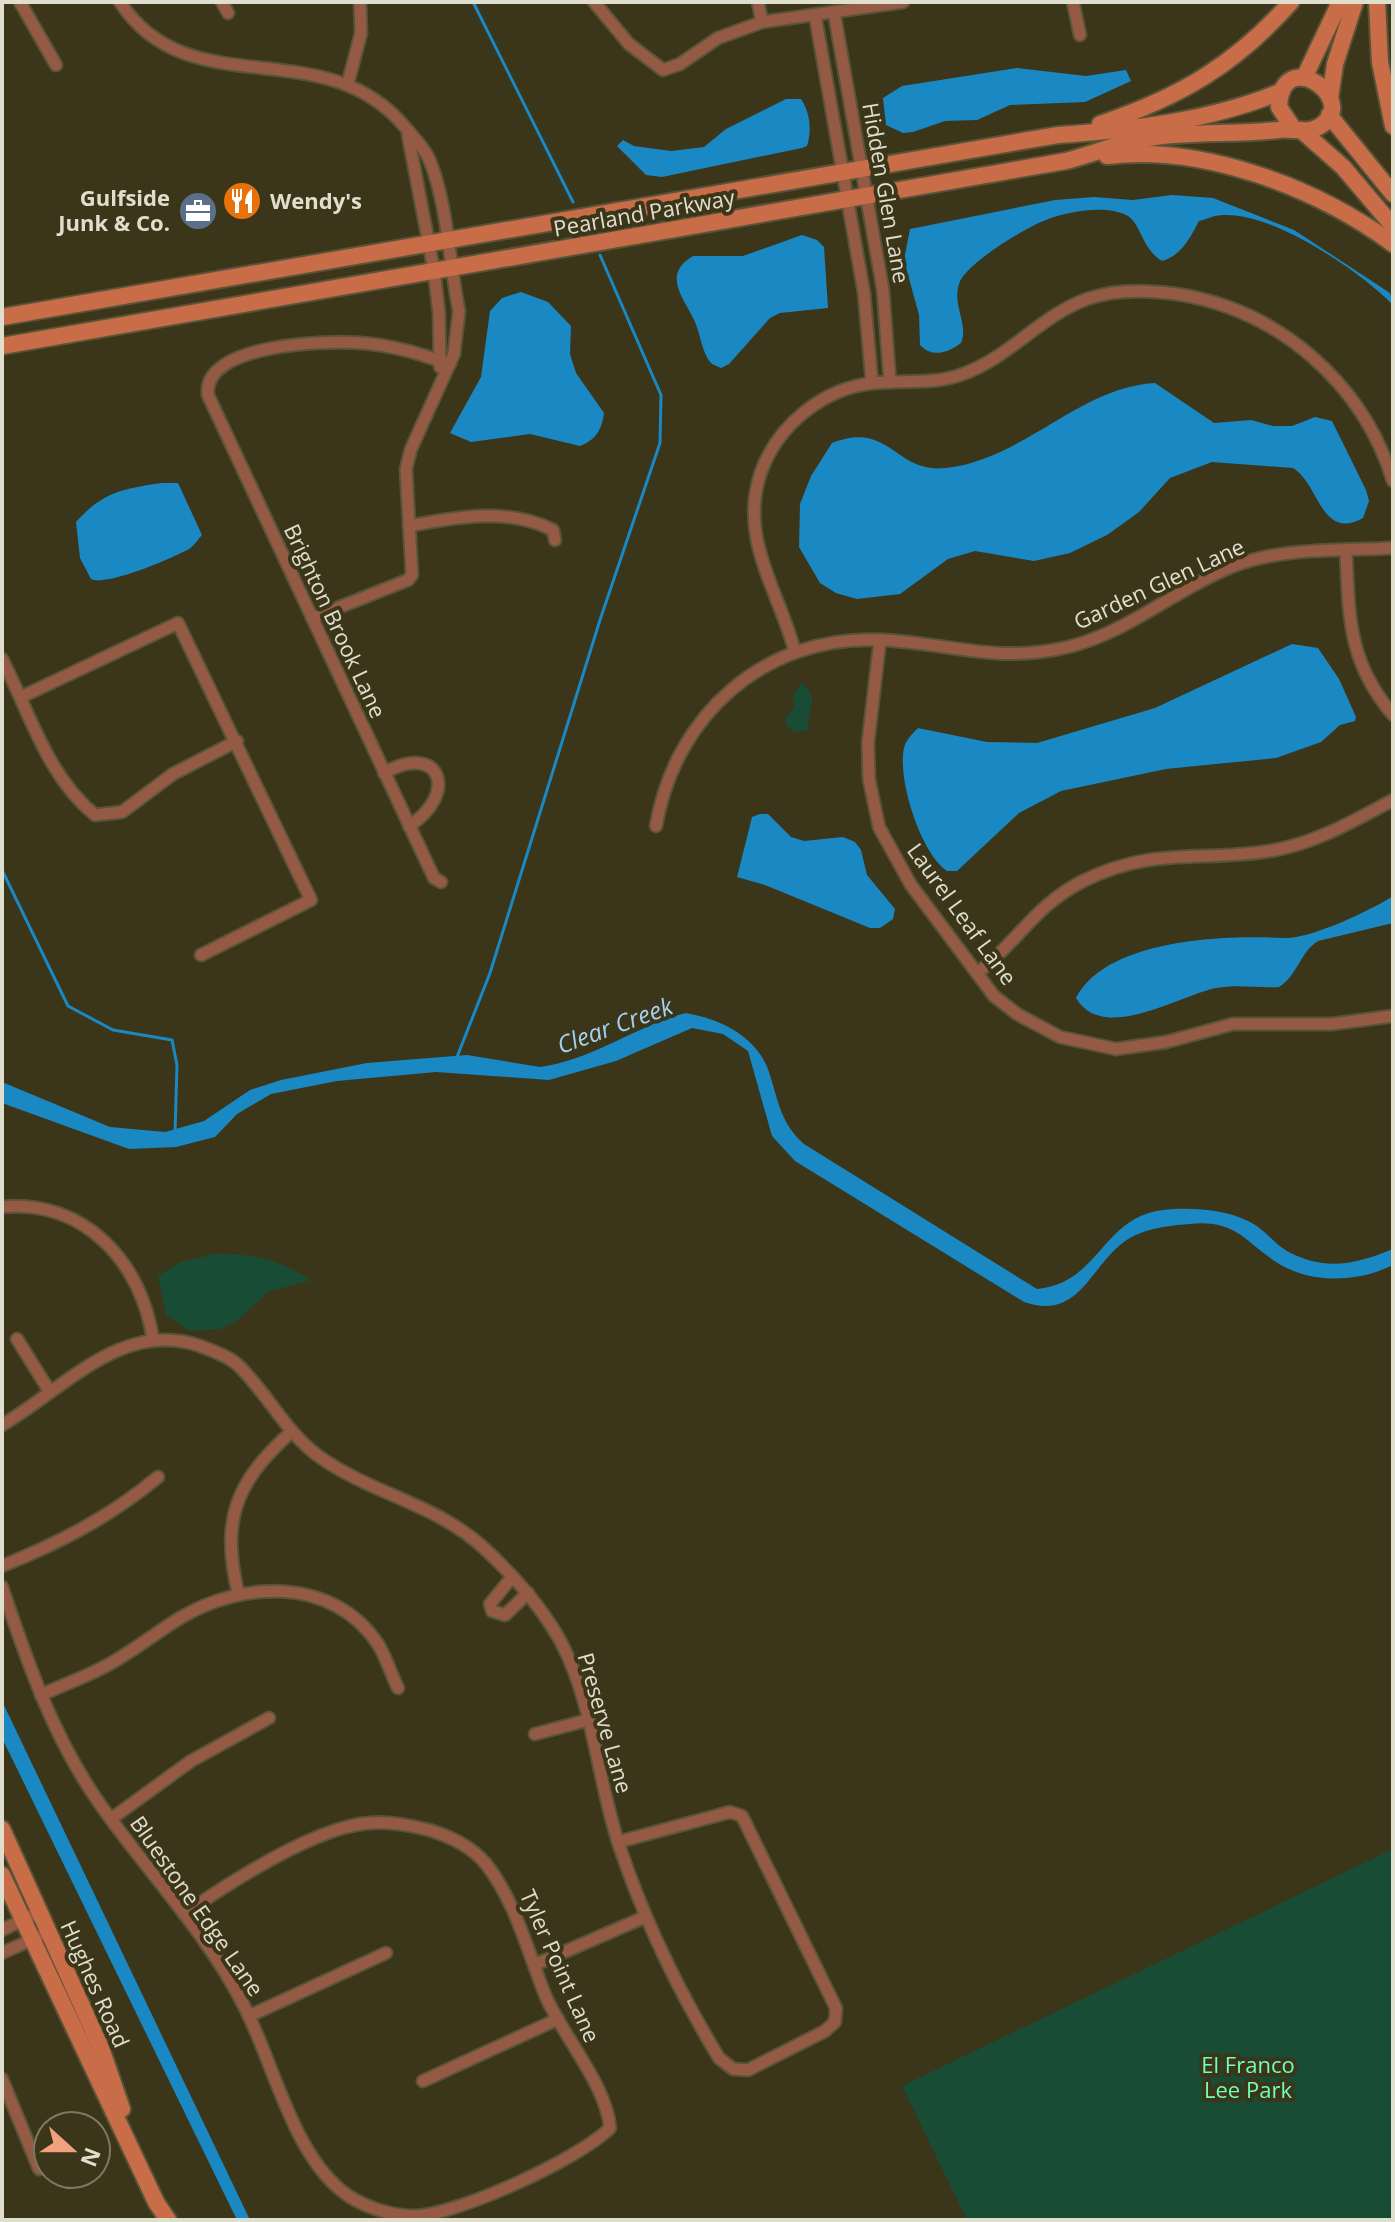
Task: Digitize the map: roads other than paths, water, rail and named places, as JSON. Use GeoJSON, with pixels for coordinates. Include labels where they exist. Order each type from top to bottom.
{"type":"FeatureCollection","features":[{"type":"Feature","properties":{"kind":"main road"},"geometry":{"type":"LineString","coordinates":[[1058,135],[1127,115],[1203,77],[1239,56],[1291,2]]}},
{"type":"Feature","properties":{"kind":"main road"},"geometry":{"type":"LineString","coordinates":[[1304,78],[1340,2]]}},
{"type":"Feature","properties":{"kind":"main road"},"geometry":{"type":"LineString","coordinates":[[1297,129],[1317,128],[1330,107],[1335,64],[1355,2]]}},
{"type":"Feature","properties":{"kind":"main road"},"geometry":{"type":"LineString","coordinates":[[1377,2],[1380,62],[1393,126]]}},
{"type":"Feature","properties":{"kind":"main road"},"geometry":{"type":"LineString","coordinates":[[1393,194],[1330,107],[1321,83],[1304,78],[1295,80],[1282,91],[1281,116],[1343,167],[1393,226]]}},
{"type":"Feature","properties":{"kind":"main road","name":"Pearland Parkway"},"geometry":{"type":"LineString","coordinates":[[2,317],[1058,135],[1102,132],[1246,106],[1282,91]]}},
{"type":"Feature","properties":{"kind":"main road","name":"Pearland Parkway"},"geometry":{"type":"LineString","coordinates":[[2,346],[1066,161],[1149,138],[1297,129]]}},
{"type":"Feature","properties":{"kind":"main road"},"geometry":{"type":"LineString","coordinates":[[1066,161],[1119,155],[1179,158],[1241,170],[1329,204],[1393,244]]}},
{"type":"Feature","properties":{"kind":"main road","name":"Hughes Road"},"geometry":{"type":"LineString","coordinates":[[2,1829],[39,1912],[40,1936]]}},
{"type":"Feature","properties":{"kind":"main road","name":"Hughes Road"},"geometry":{"type":"LineString","coordinates":[[2,1875],[23,1919],[40,1936],[101,2048],[136,2161],[168,2220]]}},
{"type":"Feature","properties":{"kind":"street"},"geometry":{"type":"LineString","coordinates":[[20,2],[56,65]]}},
{"type":"Feature","properties":{"kind":"street"},"geometry":{"type":"LineString","coordinates":[[120,2],[139,25],[183,54],[204,61],[315,74],[348,83],[382,104],[407,130],[430,160],[447,240],[439,313],[445,362]]}},
{"type":"Feature","properties":{"kind":"street"},"geometry":{"type":"LineString","coordinates":[[348,83],[361,33],[360,2]]}},
{"type":"Feature","properties":{"kind":"street"},"geometry":{"type":"LineString","coordinates":[[594,2],[645,60],[663,70],[680,64],[718,38],[762,22],[903,2]]}},
{"type":"Feature","properties":{"kind":"street"},"geometry":{"type":"LineString","coordinates":[[758,2],[762,22]]}},
{"type":"Feature","properties":{"kind":"street"},"geometry":{"type":"LineString","coordinates":[[1073,2],[1080,35]]}},
{"type":"Feature","properties":{"kind":"street","name":"Hidden Glen Lane"},"geometry":{"type":"LineString","coordinates":[[834,12],[887,318],[890,382]]}},
{"type":"Feature","properties":{"kind":"street","name":"Hidden Glen Lane"},"geometry":{"type":"LineString","coordinates":[[815,15],[869,321],[872,383]]}},
{"type":"Feature","properties":{"kind":"street"},"geometry":{"type":"LineString","coordinates":[[312,618],[396,586],[412,575],[406,469],[411,449],[441,387],[445,362],[459,331],[459,311],[430,243],[407,130]]}},
{"type":"Feature","properties":{"kind":"street"},"geometry":{"type":"LineString","coordinates":[[795,652],[767,580],[754,532],[756,488],[770,452],[790,425],[832,395],[872,383],[947,379],[978,368],[1061,310],[1090,298],[1135,291],[1191,296],[1266,323],[1316,359],[1344,388],[1362,413],[1386,458],[1393,481]]}},
{"type":"Feature","properties":{"kind":"street","name":"Brighton Brook Lane"},"geometry":{"type":"LineString","coordinates":[[441,882],[434,878],[409,826],[208,395],[212,372],[250,354],[315,342],[387,346],[445,362]]}},
{"type":"Feature","properties":{"kind":"street"},"geometry":{"type":"LineString","coordinates":[[409,526],[453,518],[506,517],[543,525],[553,530],[555,540]]}},
{"type":"Feature","properties":{"kind":"street","name":"Garden Glen Lane"},"geometry":{"type":"LineString","coordinates":[[656,826],[672,766],[699,723],[737,685],[795,652],[836,642],[880,640],[987,655],[1059,649],[1123,628],[1197,582],[1231,566],[1265,557],[1393,548]]}},
{"type":"Feature","properties":{"kind":"street"},"geometry":{"type":"LineString","coordinates":[[1346,551],[1350,627],[1359,660],[1366,678],[1393,715]]}},
{"type":"Feature","properties":{"kind":"street"},"geometry":{"type":"LineString","coordinates":[[21,697],[178,623],[311,900],[201,955]]}},
{"type":"Feature","properties":{"kind":"street","name":"Laurel Leaf Lane"},"geometry":{"type":"LineString","coordinates":[[880,640],[868,743],[869,779],[879,827],[898,865],[994,996],[1032,1024],[1060,1037],[1107,1048],[1149,1046],[1233,1024],[1332,1024],[1393,1016]]}},
{"type":"Feature","properties":{"kind":"street"},"geometry":{"type":"LineString","coordinates":[[2,659],[50,762],[76,800],[95,815],[122,812],[173,774],[237,741]]}},
{"type":"Feature","properties":{"kind":"street"},"geometry":{"type":"LineString","coordinates":[[384,773],[418,762],[430,765],[437,773],[441,784],[435,802],[409,826]]}},
{"type":"Feature","properties":{"kind":"street"},"geometry":{"type":"LineString","coordinates":[[977,973],[1038,912],[1084,881],[1155,857],[1258,853],[1288,848],[1331,833],[1393,800]]}},
{"type":"Feature","properties":{"kind":"street"},"geometry":{"type":"LineString","coordinates":[[2,1207],[53,1211],[74,1219],[101,1237],[125,1262],[139,1286],[153,1340],[117,1349],[2,1425]]}},
{"type":"Feature","properties":{"kind":"street"},"geometry":{"type":"LineString","coordinates":[[17,1339],[50,1392]]}},
{"type":"Feature","properties":{"kind":"street","name":"Preserve Lane"},"geometry":{"type":"LineString","coordinates":[[153,1340],[186,1341],[234,1361],[263,1389],[291,1432],[335,1468],[442,1516],[484,1547],[528,1593],[561,1642],[588,1720],[618,1842],[645,1917],[700,2027],[719,2058],[733,2069],[748,2070],[835,2022],[836,2008],[742,1816],[730,1812],[618,1842]]}},
{"type":"Feature","properties":{"kind":"street"},"geometry":{"type":"LineString","coordinates":[[238,1593],[229,1552],[233,1515],[246,1482],[263,1457],[291,1432]]}},
{"type":"Feature","properties":{"kind":"street"},"geometry":{"type":"LineString","coordinates":[[2,1566],[85,1528],[127,1503],[158,1477]]}},
{"type":"Feature","properties":{"kind":"street"},"geometry":{"type":"LineString","coordinates":[[512,1577],[493,1597],[490,1604],[492,1611],[505,1615],[528,1593]]}},
{"type":"Feature","properties":{"kind":"street","name":"Bluestone Edge Lane"},"geometry":{"type":"LineString","coordinates":[[2,1587],[41,1695],[73,1762],[111,1819],[184,1914],[249,2016],[307,2150],[324,2174],[352,2198],[384,2211],[414,2216],[443,2216]]}},
{"type":"Feature","properties":{"kind":"street"},"geometry":{"type":"LineString","coordinates":[[41,1695],[109,1665],[180,1617],[238,1593],[278,1589],[314,1597],[338,1608],[378,1644],[398,1688]]}},
{"type":"Feature","properties":{"kind":"street"},"geometry":{"type":"LineString","coordinates":[[111,1819],[191,1761],[269,1718]]}},
{"type":"Feature","properties":{"kind":"street"},"geometry":{"type":"LineString","coordinates":[[535,1734],[588,1720]]}},
{"type":"Feature","properties":{"kind":"street","name":"Tyler Point Lane"},"geometry":{"type":"LineString","coordinates":[[184,1914],[254,1868],[303,1844],[366,1822],[403,1823],[450,1836],[484,1861],[505,1891],[558,2019],[603,2101],[610,2128],[601,2137],[540,2170],[443,2216]]}},
{"type":"Feature","properties":{"kind":"street"},"geometry":{"type":"LineString","coordinates":[[2,1930],[39,1912]]}},
{"type":"Feature","properties":{"kind":"street"},"geometry":{"type":"LineString","coordinates":[[534,1965],[645,1917]]}},
{"type":"Feature","properties":{"kind":"street"},"geometry":{"type":"LineString","coordinates":[[2,1953],[40,1936]]}},
{"type":"Feature","properties":{"kind":"street"},"geometry":{"type":"LineString","coordinates":[[249,2016],[386,1953]]}},
{"type":"Feature","properties":{"kind":"street"},"geometry":{"type":"LineString","coordinates":[[423,2081],[558,2019]]}},
{"type":"Feature","properties":{"kind":"street"},"geometry":{"type":"LineString","coordinates":[[2,2079],[32,2152]]}},
{"type":"Feature","properties":{"kind":"water"},"geometry":{"type":"Polygon","coordinates":[[[1017,68],[1086,76],[1126,70],[1131,81],[1085,102],[1010,105],[977,120],[945,121],[913,132],[903,133],[886,125],[883,98],[902,86],[1017,68]]]}},
{"type":"Feature","properties":{"kind":"water"},"geometry":{"type":"Polygon","coordinates":[[[786,99],[801,99],[806,110],[809,134],[807,146],[802,148],[662,177],[646,175],[617,146],[623,140],[634,146],[671,151],[704,147],[726,129],[786,99]]]}},
{"type":"Feature","properties":{"kind":"water"},"geometry":{"type":"Polygon","coordinates":[[[1172,195],[1213,198],[1294,230],[1390,293],[1393,305],[1338,261],[1266,223],[1223,215],[1199,221],[1180,250],[1162,261],[1155,256],[1131,218],[1107,210],[1084,211],[1041,222],[982,258],[963,276],[957,292],[963,329],[961,343],[940,353],[930,352],[920,345],[919,315],[904,260],[910,229],[1055,200],[1094,197],[1133,200],[1172,195]]]}},
{"type":"Feature","properties":{"kind":"water"},"geometry":{"type":"Polygon","coordinates":[[[802,235],[817,240],[824,247],[828,308],[780,313],[770,318],[729,364],[721,368],[712,364],[678,287],[678,271],[683,263],[693,256],[743,256],[802,235]]]}},
{"type":"Feature","properties":{"kind":"water"},"geometry":{"type":"Polygon","coordinates":[[[521,292],[548,302],[571,326],[570,354],[576,373],[604,413],[597,433],[580,446],[530,434],[471,442],[450,433],[481,377],[490,311],[502,298],[521,292]]]}},
{"type":"Feature","properties":{"kind":"water"},"geometry":{"type":"Polygon","coordinates":[[[1155,383],[1214,423],[1251,420],[1273,426],[1292,426],[1315,417],[1332,421],[1366,490],[1369,501],[1363,518],[1349,523],[1330,517],[1293,468],[1212,462],[1170,478],[1139,512],[1107,535],[1070,553],[1034,561],[975,551],[948,559],[900,594],[857,599],[836,593],[820,583],[799,547],[800,504],[811,476],[832,443],[867,438],[880,442],[915,463],[929,468],[946,468],[1000,452],[1101,397],[1127,387],[1155,383]]]}},
{"type":"Feature","properties":{"kind":"water"},"geometry":{"type":"Polygon","coordinates":[[[178,483],[202,535],[189,549],[155,565],[110,579],[91,579],[80,558],[76,522],[104,498],[135,487],[178,483]]]}},
{"type":"Feature","properties":{"kind":"water"},"geometry":{"type":"Polygon","coordinates":[[[1292,644],[1318,648],[1339,679],[1356,717],[1355,721],[1340,725],[1321,742],[1276,758],[1166,769],[1061,791],[1019,813],[957,871],[947,871],[928,849],[913,815],[904,778],[904,748],[918,728],[987,742],[1037,743],[1155,708],[1292,644]]]}},
{"type":"Feature","properties":{"kind":"water"},"geometry":{"type":"Polygon","coordinates":[[[768,814],[791,837],[804,841],[843,837],[855,842],[861,850],[867,875],[895,909],[893,919],[880,928],[870,928],[765,885],[737,877],[752,817],[768,814]]]}},
{"type":"Feature","properties":{"kind":"water"},"geometry":{"type":"Polygon","coordinates":[[[1393,896],[1393,923],[1318,941],[1279,987],[1216,988],[1123,1017],[1104,1017],[1088,1011],[1076,998],[1092,978],[1114,963],[1140,952],[1202,940],[1296,937],[1340,923],[1393,896]]]}},
{"type":"Feature","properties":{"kind":"water"},"geometry":{"type":"Polygon","coordinates":[[[686,1013],[736,1031],[756,1048],[769,1072],[785,1119],[804,1144],[1037,1289],[1058,1284],[1075,1275],[1126,1224],[1143,1215],[1173,1209],[1206,1210],[1239,1217],[1259,1228],[1287,1251],[1314,1262],[1353,1262],[1393,1249],[1393,1265],[1366,1275],[1322,1278],[1281,1265],[1231,1229],[1206,1223],[1180,1225],[1153,1229],[1127,1240],[1069,1299],[1042,1306],[1024,1302],[795,1161],[772,1136],[748,1051],[723,1034],[692,1028],[616,1061],[549,1080],[436,1072],[337,1081],[271,1094],[237,1114],[215,1137],[176,1147],[129,1149],[2,1103],[2,1082],[110,1127],[165,1132],[204,1121],[250,1090],[281,1080],[367,1063],[467,1055],[540,1067],[578,1057],[686,1013]]]}},
{"type":"Feature","properties":{"kind":"water"},"geometry":{"type":"Polygon","coordinates":[[[2,1701],[250,2220],[237,2220],[2,1738],[2,1701]]]}},
{"type":"Feature","properties":{"kind":"waterway"},"geometry":{"type":"LineString","coordinates":[[473,2],[573,202]]}},
{"type":"Feature","properties":{"kind":"waterway"},"geometry":{"type":"LineString","coordinates":[[457,1057],[490,973],[600,620],[660,443],[661,395],[600,255]]}},
{"type":"Feature","properties":{"kind":"waterway"},"geometry":{"type":"LineString","coordinates":[[2,870],[68,1006],[113,1030],[172,1040],[177,1065],[175,1133]]}},
{"type":"Feature","properties":{"kind":"place","name":"Wendy's"},"geometry":{"type":"Point","coordinates":[242,201]}},
{"type":"Feature","properties":{"kind":"place","name":"Gulfside Junk & Co."},"geometry":{"type":"Point","coordinates":[198,211]}},
{"type":"Feature","properties":{"kind":"water label","name":"Clear Creek"},"geometry":{"type":"Point","coordinates":[615,1026]}},
{"type":"Feature","properties":{"kind":"park label","name":"El Franco Lee Park"},"geometry":{"type":"Point","coordinates":[1248,2078]}}]}
